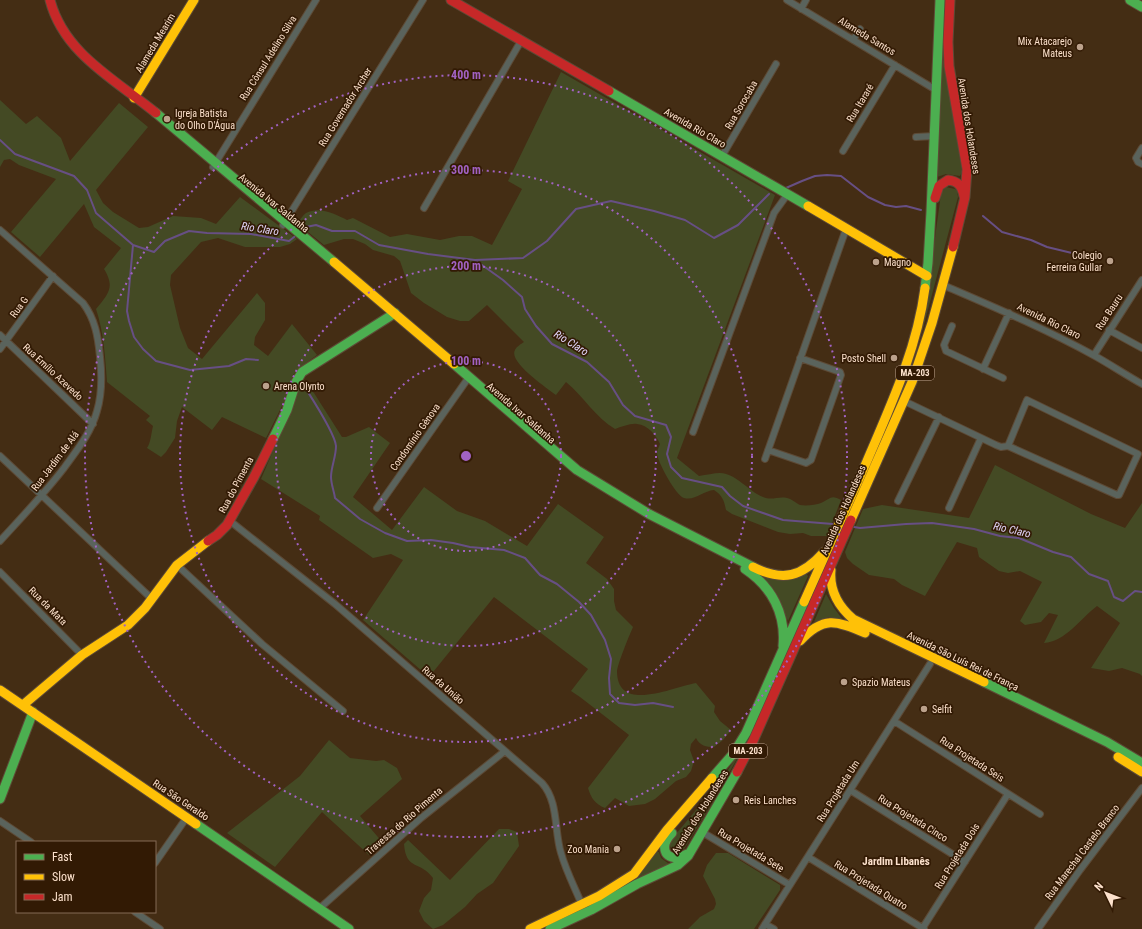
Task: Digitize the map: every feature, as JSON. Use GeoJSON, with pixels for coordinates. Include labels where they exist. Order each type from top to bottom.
{"type":"FeatureCollection","features":[{"type":"Feature","properties":{"kind":"main road","name":"Avenida Ivar Saldanha"},"geometry":{"type":"LineString","coordinates":[[50,0],[57,22],[67,38],[81,54],[134,98],[144,109],[214,165],[394,315],[558,459],[606,494],[647,518],[754,574],[766,587],[781,612],[784,634],[780,657]]}},
{"type":"Feature","properties":{"kind":"main road","name":"Alameda Mearim"},"geometry":{"type":"LineString","coordinates":[[134,98],[194,0]]}},
{"type":"Feature","properties":{"kind":"main road","name":"Avenida Rio Claro"},"geometry":{"type":"LineString","coordinates":[[451,0],[927,276]]}},
{"type":"Feature","properties":{"kind":"main road","name":"Avenida dos Holandeses"},"geometry":{"type":"LineString","coordinates":[[530,929],[582,905],[617,886],[636,872],[667,830],[733,754],[746,733],[831,543],[903,374],[918,323],[927,276],[940,0]]}},
{"type":"Feature","properties":{"kind":"main road","name":"Avenida dos Holandeses"},"geometry":{"type":"LineString","coordinates":[[550,929],[591,910],[637,884],[680,864],[695,845],[746,755],[904,401],[924,348],[943,285],[967,184],[967,169],[949,66],[948,42],[950,0]]}},
{"type":"Feature","properties":{"kind":"main road"},"geometry":{"type":"LineString","coordinates":[[1130,0],[1142,7]]}},
{"type":"Feature","properties":{"kind":"main road"},"geometry":{"type":"LineString","coordinates":[[931,212],[938,188],[946,180],[953,180],[960,184],[964,190],[964,198]]}},
{"type":"Feature","properties":{"kind":"main road","name":"Rua do Pimenta"},"geometry":{"type":"LineString","coordinates":[[23,705],[82,655],[128,625],[137,617],[177,565],[217,535],[230,521],[254,477],[290,403],[298,377],[308,367],[394,315]]}},
{"type":"Feature","properties":{"kind":"main road","name":"Avenida Ivar Saldanha"},"geometry":{"type":"LineString","coordinates":[[468,379],[577,470],[649,514],[758,570],[784,576],[797,574],[812,565],[831,543]]}},
{"type":"Feature","properties":{"kind":"main road","name":"Avenida São Luís Rei de França"},"geometry":{"type":"LineString","coordinates":[[842,540],[831,570],[830,586],[841,607],[854,619],[1107,742],[1142,763]]}},
{"type":"Feature","properties":{"kind":"main road","name":"Avenida São Luís Rei de França"},"geometry":{"type":"LineString","coordinates":[[792,652],[803,638],[814,628],[824,623],[836,622],[847,624],[1104,748],[1142,772]]}},
{"type":"Feature","properties":{"kind":"main road","name":"Rua São Geraldo"},"geometry":{"type":"LineString","coordinates":[[0,690],[349,929]]}},
{"type":"Feature","properties":{"kind":"main road"},"geometry":{"type":"LineString","coordinates":[[0,799],[33,712]]}},
{"type":"Feature","properties":{"kind":"main road"},"geometry":{"type":"LineString","coordinates":[[695,845],[685,855],[677,859],[670,857],[665,849],[668,838],[733,754]]}},
{"type":"Feature","properties":{"kind":"street","name":"Rua Cônsul Adelino Silva"},"geometry":{"type":"LineString","coordinates":[[214,165],[316,0]]}},
{"type":"Feature","properties":{"kind":"street","name":"Rua Governador Archer"},"geometry":{"type":"LineString","coordinates":[[288,226],[423,0]]}},
{"type":"Feature","properties":{"kind":"street","name":"Alameda Santos"},"geometry":{"type":"LineString","coordinates":[[787,0],[936,90]]}},
{"type":"Feature","properties":{"kind":"street"},"geometry":{"type":"LineString","coordinates":[[801,9],[806,0]]}},
{"type":"Feature","properties":{"kind":"street"},"geometry":{"type":"LineString","coordinates":[[853,40],[860,30]]}},
{"type":"Feature","properties":{"kind":"street"},"geometry":{"type":"LineString","coordinates":[[424,208],[521,41]]}},
{"type":"Feature","properties":{"kind":"street","name":"Rua Sorocaba"},"geometry":{"type":"LineString","coordinates":[[722,156],[776,64]]}},
{"type":"Feature","properties":{"kind":"street","name":"Rua Itararé"},"geometry":{"type":"LineString","coordinates":[[843,152],[895,65]]}},
{"type":"Feature","properties":{"kind":"street"},"geometry":{"type":"LineString","coordinates":[[916,137],[934,136]]}},
{"type":"Feature","properties":{"kind":"street"},"geometry":{"type":"LineString","coordinates":[[1139,162],[1136,158],[1142,148]]}},
{"type":"Feature","properties":{"kind":"street"},"geometry":{"type":"LineString","coordinates":[[693,432],[774,213],[787,195]]}},
{"type":"Feature","properties":{"kind":"street"},"geometry":{"type":"LineString","coordinates":[[765,459],[846,229]]}},
{"type":"Feature","properties":{"kind":"street","name":"Rua Jardim de Alá"},"geometry":{"type":"LineString","coordinates":[[0,230],[83,303],[93,319],[97,331],[101,364],[98,411],[86,437],[79,449],[42,496],[0,542]]}},
{"type":"Feature","properties":{"kind":"street","name":"Rua G"},"geometry":{"type":"LineString","coordinates":[[0,349],[53,276]]}},
{"type":"Feature","properties":{"kind":"street","name":"Rua Bauru"},"geometry":{"type":"LineString","coordinates":[[1094,356],[1109,330],[1142,280]]}},
{"type":"Feature","properties":{"kind":"street","name":"Avenida Rio Claro"},"geometry":{"type":"LineString","coordinates":[[943,285],[1009,313],[1094,356],[1142,384]]}},
{"type":"Feature","properties":{"kind":"street"},"geometry":{"type":"LineString","coordinates":[[983,369],[1009,313]]}},
{"type":"Feature","properties":{"kind":"street"},"geometry":{"type":"LineString","coordinates":[[952,326],[944,345],[946,351],[1003,378]]}},
{"type":"Feature","properties":{"kind":"street"},"geometry":{"type":"LineString","coordinates":[[1109,330],[1142,348]]}},
{"type":"Feature","properties":{"kind":"street","name":"Rua Emílio Azevedo"},"geometry":{"type":"LineString","coordinates":[[0,336],[93,424]]}},
{"type":"Feature","properties":{"kind":"street"},"geometry":{"type":"LineString","coordinates":[[768,450],[806,463],[811,460],[842,375],[840,372],[800,358]]}},
{"type":"Feature","properties":{"kind":"street","name":"Condomínio Gênova"},"geometry":{"type":"LineString","coordinates":[[376,508],[468,379]]}},
{"type":"Feature","properties":{"kind":"street"},"geometry":{"type":"LineString","coordinates":[[904,401],[996,445],[1001,447],[1008,446],[1118,495],[1138,454],[1027,400],[1008,446]]}},
{"type":"Feature","properties":{"kind":"street"},"geometry":{"type":"LineString","coordinates":[[898,501],[939,417]]}},
{"type":"Feature","properties":{"kind":"street"},"geometry":{"type":"LineString","coordinates":[[949,508],[981,438]]}},
{"type":"Feature","properties":{"kind":"street"},"geometry":{"type":"LineString","coordinates":[[0,456],[152,599]]}},
{"type":"Feature","properties":{"kind":"street","name":"Rua da União"},"geometry":{"type":"LineString","coordinates":[[230,521],[335,604],[542,783],[547,789],[553,805],[560,852],[582,905]]}},
{"type":"Feature","properties":{"kind":"street"},"geometry":{"type":"LineString","coordinates":[[177,565],[262,644],[343,711]]}},
{"type":"Feature","properties":{"kind":"street","name":"Rua da Mata"},"geometry":{"type":"LineString","coordinates":[[0,572],[82,655]]}},
{"type":"Feature","properties":{"kind":"street","name":"Rua Projetada Um"},"geometry":{"type":"LineString","coordinates":[[764,926],[930,664]]}},
{"type":"Feature","properties":{"kind":"street","name":"Rua Projetada Seis"},"geometry":{"type":"LineString","coordinates":[[894,721],[1040,814]]}},
{"type":"Feature","properties":{"kind":"street","name":"Travessa do Rio Pimenta"},"geometry":{"type":"LineString","coordinates":[[320,908],[421,818],[505,751]]}},
{"type":"Feature","properties":{"kind":"street","name":"Rua Marechal Castelo Branco"},"geometry":{"type":"LineString","coordinates":[[1038,929],[1080,870],[1142,788]]}},
{"type":"Feature","properties":{"kind":"street","name":"Rua Projetada Cinco"},"geometry":{"type":"LineString","coordinates":[[850,790],[965,862]]}},
{"type":"Feature","properties":{"kind":"street","name":"Rua Projetada Dois"},"geometry":{"type":"LineString","coordinates":[[923,929],[1008,794]]}},
{"type":"Feature","properties":{"kind":"street"},"geometry":{"type":"LineString","coordinates":[[156,861],[187,817]]}},
{"type":"Feature","properties":{"kind":"street"},"geometry":{"type":"LineString","coordinates":[[0,821],[30,841]]}},
{"type":"Feature","properties":{"kind":"street","name":"Rua Projetada Sete"},"geometry":{"type":"LineString","coordinates":[[702,832],[790,885]]}},
{"type":"Feature","properties":{"kind":"street","name":"Rua Projetada Quatro"},"geometry":{"type":"LineString","coordinates":[[808,857],[923,929]]}},
{"type":"Feature","properties":{"kind":"street"},"geometry":{"type":"LineString","coordinates":[[136,913],[160,929]]}},
{"type":"Feature","properties":{"kind":"street"},"geometry":{"type":"LineString","coordinates":[[764,926],[774,929]]}},
{"type":"Feature","properties":{"kind":"green space"},"geometry":{"type":"Polygon","coordinates":[[[941,59],[944,61],[962,172],[960,176],[946,174],[937,177],[941,59]]]}},
{"type":"Feature","properties":{"kind":"green space"},"geometry":{"type":"Polygon","coordinates":[[[561,72],[775,195],[677,458],[699,476],[718,473],[726,474],[737,479],[766,498],[787,498],[800,505],[814,505],[833,497],[838,498],[841,500],[827,536],[811,536],[803,533],[790,534],[778,532],[732,514],[726,510],[722,498],[714,490],[692,498],[684,498],[676,491],[663,470],[657,453],[660,444],[651,431],[645,426],[635,424],[626,425],[615,429],[601,419],[566,382],[556,395],[545,387],[523,368],[514,355],[515,350],[524,342],[487,305],[469,321],[460,321],[447,317],[411,293],[400,261],[394,256],[373,250],[365,244],[353,239],[344,239],[324,245],[297,223],[306,213],[317,210],[332,213],[347,220],[353,218],[390,237],[407,234],[440,240],[459,236],[472,236],[492,245],[522,189],[508,181],[561,72]]]}},
{"type":"Feature","properties":{"kind":"green space"},"geometry":{"type":"Polygon","coordinates":[[[0,100],[26,124],[37,116],[61,138],[70,161],[119,103],[148,127],[96,190],[103,203],[113,212],[139,228],[148,227],[173,216],[201,218],[216,224],[240,197],[297,239],[290,244],[280,247],[245,247],[218,238],[201,242],[171,275],[170,285],[180,328],[188,348],[202,359],[257,293],[265,303],[265,320],[255,337],[254,345],[268,356],[292,324],[317,355],[298,369],[293,375],[283,404],[266,438],[222,417],[212,430],[182,407],[177,421],[175,438],[166,452],[161,457],[147,448],[153,426],[146,420],[150,416],[107,382],[105,354],[96,309],[107,294],[110,285],[104,269],[121,248],[94,227],[84,204],[40,257],[11,232],[56,179],[19,165],[10,159],[4,160],[0,167],[0,100]]]}},
{"type":"Feature","properties":{"kind":"green space"},"geometry":{"type":"Polygon","coordinates":[[[946,187],[955,189],[958,197],[922,332],[941,194],[946,187]]]}},
{"type":"Feature","properties":{"kind":"green space"},"geometry":{"type":"Polygon","coordinates":[[[301,386],[305,386],[314,393],[342,437],[346,437],[369,427],[390,443],[353,497],[392,530],[424,487],[457,511],[485,521],[527,546],[558,504],[604,537],[586,563],[607,579],[614,589],[616,610],[633,627],[617,671],[619,684],[626,692],[636,695],[648,695],[696,683],[715,706],[714,712],[720,721],[731,730],[723,740],[714,747],[711,747],[701,744],[696,738],[691,744],[690,750],[694,761],[691,771],[686,777],[676,781],[655,799],[645,804],[629,806],[615,798],[605,808],[599,805],[592,798],[588,788],[629,735],[571,691],[588,669],[494,597],[429,677],[363,620],[403,560],[391,554],[373,558],[319,520],[320,516],[261,479],[301,386]]]}},
{"type":"Feature","properties":{"kind":"green space"},"geometry":{"type":"Polygon","coordinates":[[[995,465],[1091,514],[1125,528],[1142,503],[1142,676],[1122,668],[1109,671],[1091,668],[1120,623],[1097,606],[1066,634],[1052,642],[1044,643],[1058,615],[1049,613],[1041,622],[1025,625],[1020,621],[1042,582],[1020,571],[1008,573],[999,571],[979,557],[977,548],[957,542],[925,596],[902,585],[894,579],[869,575],[847,558],[845,552],[863,509],[882,505],[969,518],[995,465]]]}},
{"type":"Feature","properties":{"kind":"green space"},"geometry":{"type":"Polygon","coordinates":[[[806,574],[808,576],[788,621],[782,608],[759,575],[800,576],[806,574]]]}},
{"type":"Feature","properties":{"kind":"green space"},"geometry":{"type":"Polygon","coordinates":[[[826,594],[843,620],[829,617],[814,622],[826,594]]]}},
{"type":"Feature","properties":{"kind":"green space"},"geometry":{"type":"Polygon","coordinates":[[[329,740],[350,758],[376,761],[384,760],[397,768],[402,779],[360,816],[383,843],[369,855],[322,812],[275,867],[227,833],[300,776],[329,740]]]}},
{"type":"Feature","properties":{"kind":"green space"},"geometry":{"type":"Polygon","coordinates":[[[742,747],[743,748],[714,800],[684,849],[678,853],[673,851],[670,846],[671,840],[725,775],[742,747]]]}},
{"type":"Feature","properties":{"kind":"green space"},"geometry":{"type":"Polygon","coordinates":[[[499,829],[509,829],[517,832],[519,846],[493,883],[477,894],[465,907],[443,925],[433,929],[424,921],[419,911],[424,898],[431,890],[433,878],[428,872],[411,862],[405,852],[404,844],[408,840],[450,880],[499,829]]]}},
{"type":"Feature","properties":{"kind":"green space"},"geometry":{"type":"Polygon","coordinates":[[[657,852],[659,852],[661,858],[669,864],[633,883],[634,880],[657,852]]]}},
{"type":"Feature","properties":{"kind":"green space"},"geometry":{"type":"Polygon","coordinates":[[[716,853],[728,853],[780,885],[780,890],[754,929],[688,929],[700,917],[714,909],[716,904],[703,876],[707,865],[716,853]]]}},
{"type":"Feature","properties":{"kind":"waterway","name":"Rio Claro"},"geometry":{"type":"LineString","coordinates":[[0,140],[15,154],[74,176],[87,190],[96,213],[133,245],[154,252],[165,241],[189,231],[251,234],[289,241],[298,234]]}},
{"type":"Feature","properties":{"kind":"waterway"},"geometry":{"type":"LineString","coordinates":[[786,188],[815,176],[841,176],[868,197],[885,205],[896,207],[906,206],[921,210]]}},
{"type":"Feature","properties":{"kind":"waterway"},"geometry":{"type":"LineString","coordinates":[[475,260],[523,258],[547,241],[576,209],[611,201],[685,220],[714,238],[738,225],[769,194]]}},
{"type":"Feature","properties":{"kind":"waterway"},"geometry":{"type":"LineString","coordinates":[[983,216],[1002,232],[1031,240],[1047,247],[1076,254]]}},
{"type":"Feature","properties":{"kind":"waterway","name":"Rio Claro"},"geometry":{"type":"LineString","coordinates":[[303,230],[306,227],[316,225],[332,231],[355,231],[379,245],[428,254],[475,260],[503,280],[522,297],[525,309],[536,326],[552,344],[587,362],[609,382],[623,405],[635,416],[666,425],[671,437],[667,454],[671,467],[682,478],[722,487],[730,496],[743,506],[783,520],[833,524]]}},
{"type":"Feature","properties":{"kind":"waterway","name":"Rio Claro"},"geometry":{"type":"LineString","coordinates":[[133,245],[127,311],[134,337],[143,349],[156,361],[190,370],[229,366],[246,359],[258,360]]}},
{"type":"Feature","properties":{"kind":"waterway"},"geometry":{"type":"LineString","coordinates":[[306,389],[323,417],[335,441],[336,450],[331,477],[335,498],[360,519],[385,533],[407,541],[431,540],[470,547],[504,550],[525,558],[540,575],[557,584],[579,602],[591,615],[605,640],[611,659],[609,678],[610,694],[619,703],[635,705],[653,703],[673,707]]}},
{"type":"Feature","properties":{"kind":"waterway","name":"Rio Claro"},"geometry":{"type":"LineString","coordinates":[[854,527],[860,528],[932,523],[974,529],[1000,536],[1019,538],[1053,552],[1071,557],[1089,574],[1108,581],[1114,597],[1123,601],[1135,591],[1142,592]]}},
{"type":"Feature","properties":{"kind":"traffic: fast"},"geometry":{"type":"LineString","coordinates":[[925,288],[931,212],[940,0]]}},
{"type":"Feature","properties":{"kind":"traffic: fast"},"geometry":{"type":"LineString","coordinates":[[1130,0],[1142,7]]}},
{"type":"Feature","properties":{"kind":"traffic: fast"},"geometry":{"type":"LineString","coordinates":[[609,91],[808,206]]}},
{"type":"Feature","properties":{"kind":"traffic: fast"},"geometry":{"type":"LineString","coordinates":[[156,113],[334,262]]}},
{"type":"Feature","properties":{"kind":"traffic: fast"},"geometry":{"type":"LineString","coordinates":[[273,439],[287,410],[296,382],[302,372],[395,313]]}},
{"type":"Feature","properties":{"kind":"traffic: fast"},"geometry":{"type":"LineString","coordinates":[[454,364],[577,470],[649,514],[753,567]]}},
{"type":"Feature","properties":{"kind":"traffic: fast"},"geometry":{"type":"LineString","coordinates":[[745,569],[763,584],[775,602],[782,623],[783,646]]}},
{"type":"Feature","properties":{"kind":"traffic: fast"},"geometry":{"type":"LineString","coordinates":[[712,778],[733,754],[746,733],[804,602]]}},
{"type":"Feature","properties":{"kind":"traffic: fast"},"geometry":{"type":"LineString","coordinates":[[984,682],[1107,742],[1142,763]]}},
{"type":"Feature","properties":{"kind":"traffic: fast"},"geometry":{"type":"LineString","coordinates":[[0,799],[33,712]]}},
{"type":"Feature","properties":{"kind":"traffic: fast"},"geometry":{"type":"LineString","coordinates":[[550,929],[591,910],[637,884],[678,865],[688,856],[737,772]]}},
{"type":"Feature","properties":{"kind":"traffic: fast"},"geometry":{"type":"LineString","coordinates":[[196,824],[349,929]]}},
{"type":"Feature","properties":{"kind":"traffic: fast"},"geometry":{"type":"LineString","coordinates":[[672,833],[665,844],[666,853],[672,857],[679,857],[687,854]]}},
{"type":"Feature","properties":{"kind":"traffic: slow"},"geometry":{"type":"LineString","coordinates":[[134,98],[194,0]]}},
{"type":"Feature","properties":{"kind":"traffic: slow"},"geometry":{"type":"LineString","coordinates":[[808,206],[927,276]]}},
{"type":"Feature","properties":{"kind":"traffic: slow"},"geometry":{"type":"LineString","coordinates":[[851,520],[912,382],[932,323],[953,247]]}},
{"type":"Feature","properties":{"kind":"traffic: slow"},"geometry":{"type":"LineString","coordinates":[[334,262],[454,364]]}},
{"type":"Feature","properties":{"kind":"traffic: slow"},"geometry":{"type":"LineString","coordinates":[[804,602],[894,398],[916,333],[925,288]]}},
{"type":"Feature","properties":{"kind":"traffic: slow"},"geometry":{"type":"LineString","coordinates":[[23,705],[82,655],[128,625],[145,608],[177,565],[208,541]]}},
{"type":"Feature","properties":{"kind":"traffic: slow"},"geometry":{"type":"LineString","coordinates":[[753,567],[764,572],[774,574],[792,574],[800,572],[808,567],[824,552]]}},
{"type":"Feature","properties":{"kind":"traffic: slow"},"geometry":{"type":"LineString","coordinates":[[831,570],[831,585],[836,598],[843,609],[853,619],[984,682]]}},
{"type":"Feature","properties":{"kind":"traffic: slow"},"geometry":{"type":"LineString","coordinates":[[800,641],[816,627],[830,623],[846,625],[865,633]]}},
{"type":"Feature","properties":{"kind":"traffic: slow"},"geometry":{"type":"LineString","coordinates":[[0,690],[196,824]]}},
{"type":"Feature","properties":{"kind":"traffic: slow"},"geometry":{"type":"LineString","coordinates":[[1118,757],[1142,772]]}},
{"type":"Feature","properties":{"kind":"traffic: slow"},"geometry":{"type":"LineString","coordinates":[[530,929],[599,896],[634,874],[667,830],[712,778]]}},
{"type":"Feature","properties":{"kind":"traffic: jam"},"geometry":{"type":"LineString","coordinates":[[50,0],[57,19],[67,36],[79,51],[109,77],[156,113]]}},
{"type":"Feature","properties":{"kind":"traffic: jam"},"geometry":{"type":"LineString","coordinates":[[451,0],[609,91]]}},
{"type":"Feature","properties":{"kind":"traffic: jam"},"geometry":{"type":"LineString","coordinates":[[950,0],[948,42],[949,66],[967,169],[965,197],[953,247]]}},
{"type":"Feature","properties":{"kind":"traffic: jam"},"geometry":{"type":"LineString","coordinates":[[935,198],[939,186],[948,180],[959,185],[964,196]]}},
{"type":"Feature","properties":{"kind":"traffic: jam"},"geometry":{"type":"LineString","coordinates":[[208,541],[217,535],[227,525],[273,439]]}},
{"type":"Feature","properties":{"kind":"traffic: jam"},"geometry":{"type":"LineString","coordinates":[[737,772],[753,741],[851,520]]}},
{"type":"Feature","properties":{"kind":"place","name":"Mix Atacarejo Mateus"},"geometry":{"type":"Point","coordinates":[1080,47]}},
{"type":"Feature","properties":{"kind":"place","name":"Igreja Batista do Olho D'Água"},"geometry":{"type":"Point","coordinates":[167,119]}},
{"type":"Feature","properties":{"kind":"place","name":"Colegio Ferreira Gullar"},"geometry":{"type":"Point","coordinates":[1110,261]}},
{"type":"Feature","properties":{"kind":"place","name":"Magno"},"geometry":{"type":"Point","coordinates":[876,262]}},
{"type":"Feature","properties":{"kind":"place","name":"Posto Shell"},"geometry":{"type":"Point","coordinates":[894,358]}},
{"type":"Feature","properties":{"kind":"place","name":"Arena Olynto"},"geometry":{"type":"Point","coordinates":[266,386]}},
{"type":"Feature","properties":{"kind":"place","name":"Spazio Mateus"},"geometry":{"type":"Point","coordinates":[844,682]}},
{"type":"Feature","properties":{"kind":"place","name":"Selfit"},"geometry":{"type":"Point","coordinates":[924,709]}},
{"type":"Feature","properties":{"kind":"place","name":"Reis Lanches"},"geometry":{"type":"Point","coordinates":[736,800]}},
{"type":"Feature","properties":{"kind":"place","name":"Zoo Mania"},"geometry":{"type":"Point","coordinates":[617,849]}},
{"type":"Feature","properties":{"kind":"district","name":"Jardim Libanês"},"geometry":{"type":"Point","coordinates":[896,861]}}]}
